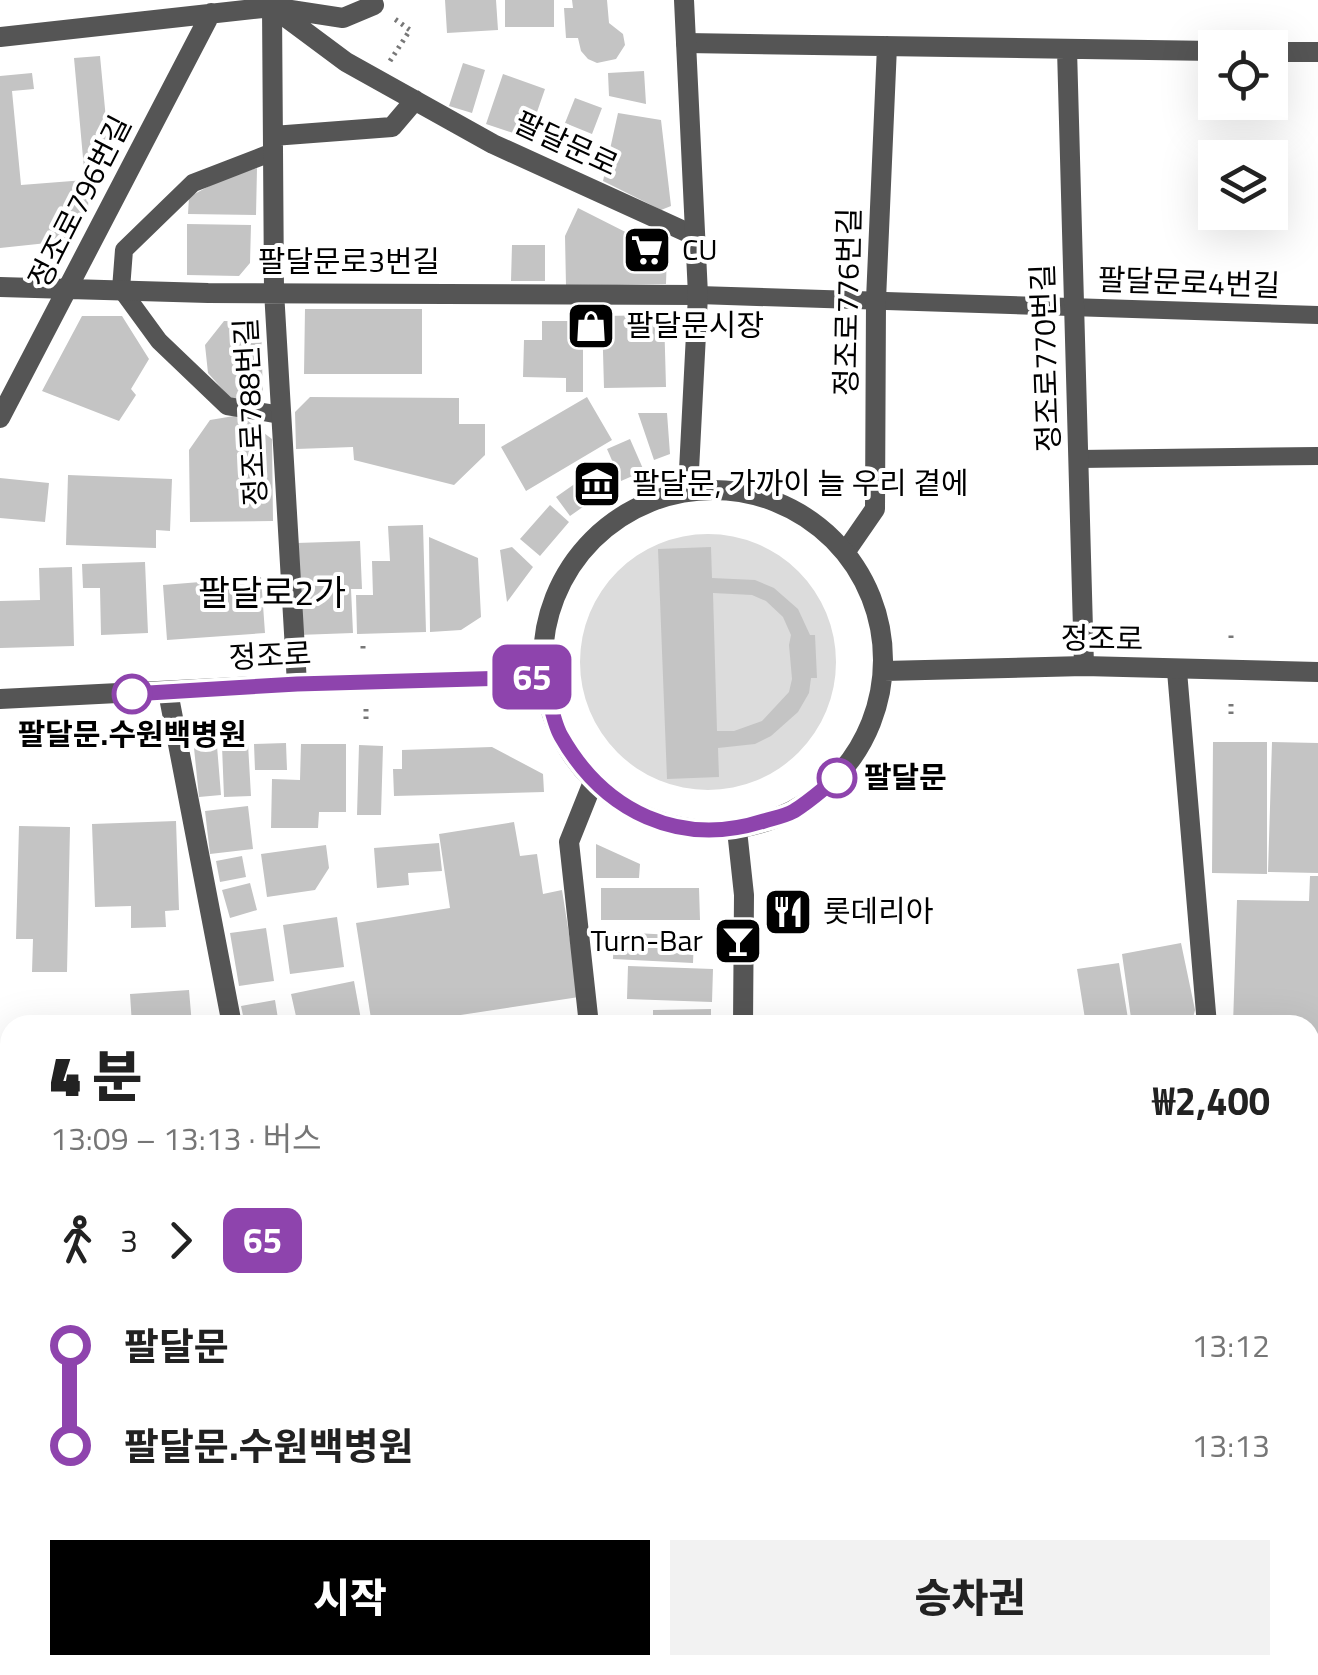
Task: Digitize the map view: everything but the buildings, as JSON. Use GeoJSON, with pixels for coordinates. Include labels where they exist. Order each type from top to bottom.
{"type":"FeatureCollection","features":[{"type":"Feature","properties":{"kind":"street"},"geometry":{"type":"LineString","coordinates":[[684,0],[698,295],[688,490]]}},
{"type":"Feature","properties":{"kind":"street"},"geometry":{"type":"LineString","coordinates":[[0,37],[272,8],[344,18],[378,8]]}},
{"type":"Feature","properties":{"kind":"street","name":"팔달문로"},"geometry":{"type":"LineString","coordinates":[[272,8],[346,62],[493,144],[695,236]]}},
{"type":"Feature","properties":{"kind":"street","name":"정조로788번길"},"geometry":{"type":"LineString","coordinates":[[272,8],[274,291],[297,684]]}},
{"type":"Feature","properties":{"kind":"street","name":"정조로796번길"},"geometry":{"type":"LineString","coordinates":[[0,418],[211,13]]}},
{"type":"Feature","properties":{"kind":"street"},"geometry":{"type":"LineString","coordinates":[[686,42],[1198,51]]}},
{"type":"Feature","properties":{"kind":"street","name":"정조로776번길"},"geometry":{"type":"LineString","coordinates":[[846,552],[875,509],[876,300],[886,46]]}},
{"type":"Feature","properties":{"kind":"street","name":"정조로770번길"},"geometry":{"type":"LineString","coordinates":[[1067,49],[1084,666]]}},
{"type":"Feature","properties":{"kind":"street"},"geometry":{"type":"LineString","coordinates":[[1288,52],[1318,52]]}},
{"type":"Feature","properties":{"kind":"street"},"geometry":{"type":"LineString","coordinates":[[273,144],[392,127],[415,100]]}},
{"type":"Feature","properties":{"kind":"street","name":"팔달문로3번길"},"geometry":{"type":"LineString","coordinates":[[0,287],[208,293],[698,295]]}},
{"type":"Feature","properties":{"kind":"street"},"geometry":{"type":"LineString","coordinates":[[688,490],[747,492],[802,513],[846,552],[868,588],[881,629],[884,671],[870,728],[838,777],[792,812],[736,830],[698,831],[659,822],[624,806],[593,782],[559,734],[544,677],[546,625],[565,576],[596,535],[639,506],[688,490]]}},
{"type":"Feature","properties":{"kind":"street","name":"정조로"},"geometry":{"type":"LineString","coordinates":[[884,671],[1084,666],[1318,672]]}},
{"type":"Feature","properties":{"kind":"street"},"geometry":{"type":"LineString","coordinates":[[1177,671],[1206,1015]]}},
{"type":"Feature","properties":{"kind":"street","name":"정조로"},"geometry":{"type":"LineString","coordinates":[[0,699],[544,677]]}},
{"type":"Feature","properties":{"kind":"street"},"geometry":{"type":"LineString","coordinates":[[168,692],[230,1015]]}},
{"type":"Feature","properties":{"kind":"street"},"geometry":{"type":"LineString","coordinates":[[587,1015],[569,842],[593,782]]}},
{"type":"Feature","properties":{"kind":"street"},"geometry":{"type":"LineString","coordinates":[[736,830],[744,895],[742,1015]]}},
{"type":"Feature","properties":{"kind":"lane"},"geometry":{"type":"LineString","coordinates":[[273,144],[193,183],[124,250],[121,289],[159,341],[226,406],[281,415]]}},
{"type":"Feature","properties":{"kind":"lane","name":"팔달문로4번길"},"geometry":{"type":"LineString","coordinates":[[698,295],[1318,316]]}},
{"type":"Feature","properties":{"kind":"lane"},"geometry":{"type":"LineString","coordinates":[[1079,458],[1318,456]]}},
{"type":"Feature","properties":{"kind":"path"},"geometry":{"type":"LineString","coordinates":[[378,8],[410,30],[378,79]]}},
{"type":"Feature","properties":{"kind":"path"},"geometry":{"type":"LineString","coordinates":[[1231,703],[1231,714]]}},
{"type":"Feature","properties":{"kind":"path"},"geometry":{"type":"LineString","coordinates":[[366,710],[366,720]]}},
{"type":"Feature","properties":{"kind":"shaded area"},"geometry":{"type":"Polygon","coordinates":[[[708,534],[757,544],[798,572],[826,613],[836,662],[826,711],[798,752],[757,780],[708,790],[659,780],[618,752],[590,711],[580,662],[590,613],[618,572],[659,544],[708,534]]]}},
{"type":"Feature","properties":{"kind":"bus line","name":"65"},"geometry":{"type":"LineString","coordinates":[[132,694],[297,684],[544,677],[559,734],[593,782],[624,806],[659,822],[698,831],[736,830],[792,812],[837,778]]}},
{"type":"Feature","properties":{"kind":"place","name":"CU"},"geometry":{"type":"Point","coordinates":[647,250]}},
{"type":"Feature","properties":{"kind":"place","name":"팔달문시장"},"geometry":{"type":"Point","coordinates":[591,326]}},
{"type":"Feature","properties":{"kind":"place","name":"팔달문, 가까이 늘 우리 곁에"},"geometry":{"type":"Point","coordinates":[597,484]}},
{"type":"Feature","properties":{"kind":"place","name":"팔달문.수원백병원"},"geometry":{"type":"Point","coordinates":[132,694]}},
{"type":"Feature","properties":{"kind":"place","name":"팔달문"},"geometry":{"type":"Point","coordinates":[837,778]}},
{"type":"Feature","properties":{"kind":"place","name":"롯데리아"},"geometry":{"type":"Point","coordinates":[788,912]}},
{"type":"Feature","properties":{"kind":"place","name":"Turn-Bar"},"geometry":{"type":"Point","coordinates":[738,941]}},
{"type":"Feature","properties":{"kind":"district","name":"팔달로2가"},"geometry":{"type":"Point","coordinates":[272,593]}}]}
